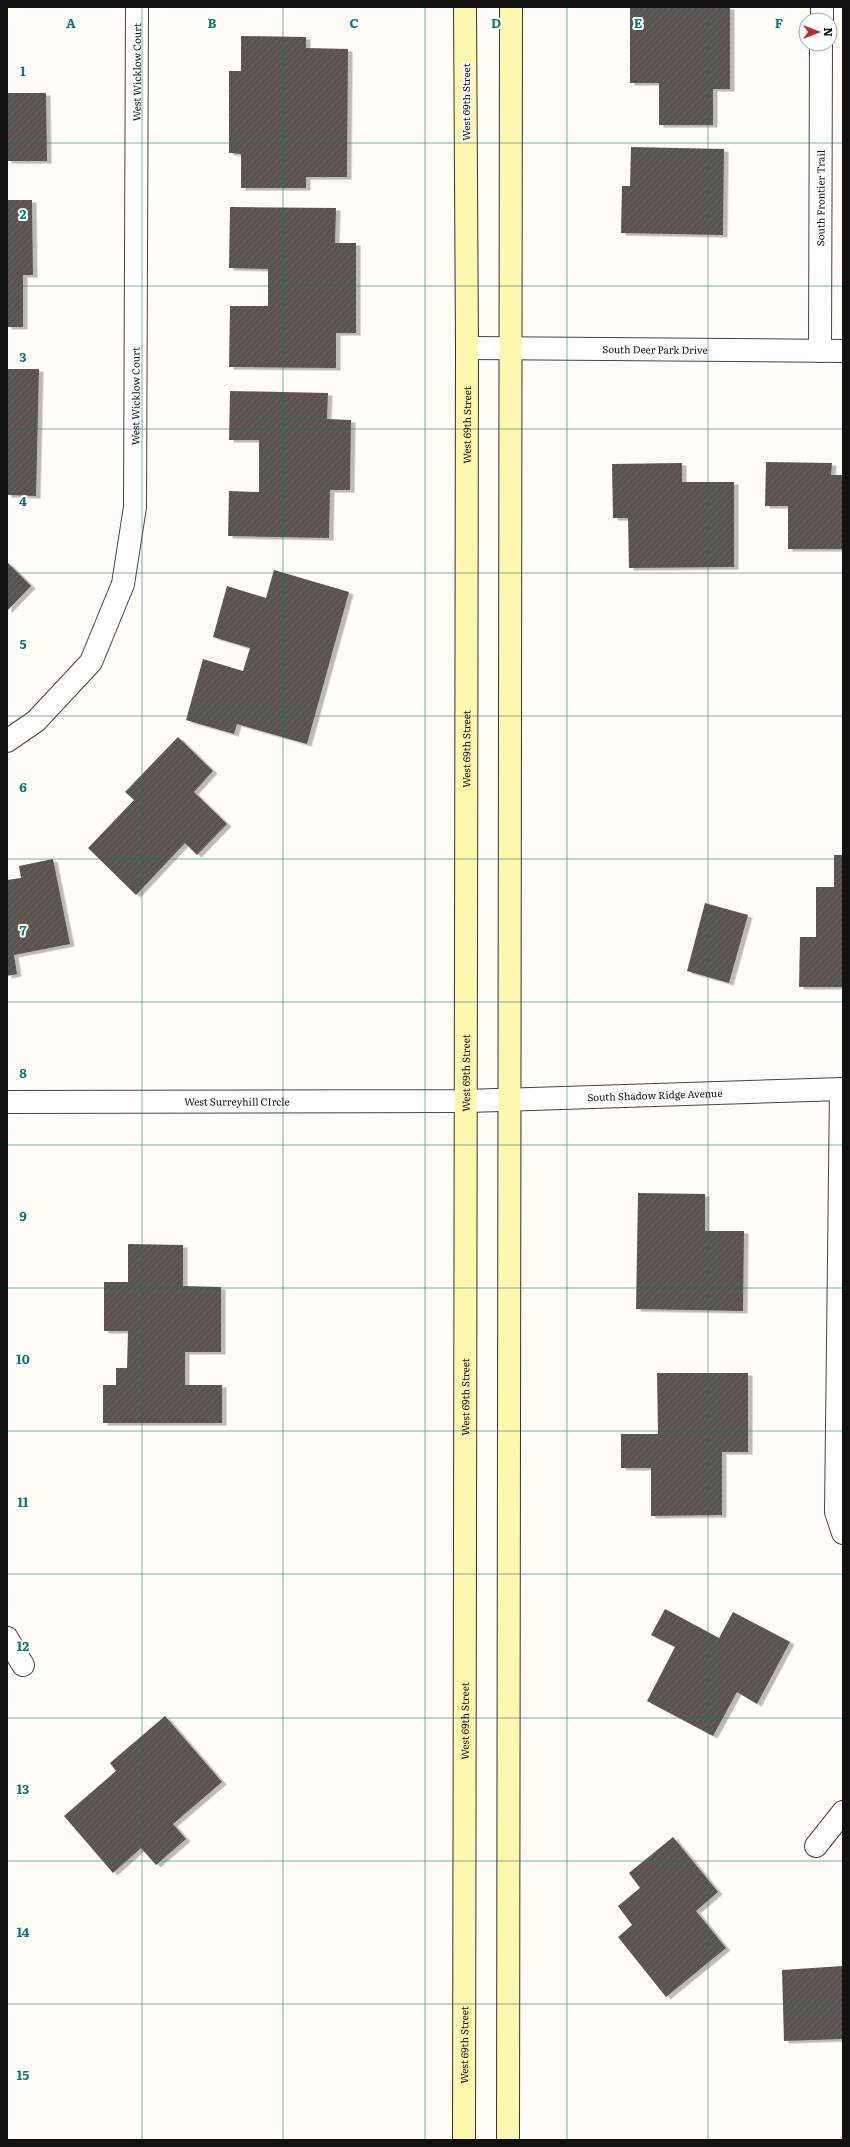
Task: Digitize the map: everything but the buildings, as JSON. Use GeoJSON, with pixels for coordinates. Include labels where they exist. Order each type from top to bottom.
{"type":"FeatureCollection","features":[{"type":"Feature","properties":{"kind":"main road","name":"West 69th Street"},"geometry":{"type":"LineString","coordinates":[[464,2140],[467,1101],[467,348],[465,7]]}},
{"type":"Feature","properties":{"kind":"main road"},"geometry":{"type":"LineString","coordinates":[[508,2140],[512,348],[511,7]]}},
{"type":"Feature","properties":{"kind":"street","name":"West Wicklow Court"},"geometry":{"type":"LineString","coordinates":[[7,741],[36,721],[91,662],[123,584],[135,507],[137,7]]}},
{"type":"Feature","properties":{"kind":"street","name":"South Frontier Trail"},"geometry":{"type":"LineString","coordinates":[[820,351],[821,52]]}},
{"type":"Feature","properties":{"kind":"street","name":"South Deer Park Drive"},"geometry":{"type":"LineString","coordinates":[[467,348],[843,351]]}},
{"type":"Feature","properties":{"kind":"street","name":"South Shadow Ridge Avenue"},"geometry":{"type":"LineString","coordinates":[[467,1101],[842,1089]]}},
{"type":"Feature","properties":{"kind":"street"},"geometry":{"type":"LineString","coordinates":[[842,1089],[836,1512],[843,1533]]}},
{"type":"Feature","properties":{"kind":"street","name":"West Surreyhill CIrcle"},"geometry":{"type":"LineString","coordinates":[[7,1102],[467,1101]]}},
{"type":"Feature","properties":{"kind":"street"},"geometry":{"type":"LineString","coordinates":[[7,1638],[23,1665]]}},
{"type":"Feature","properties":{"kind":"street"},"geometry":{"type":"LineString","coordinates":[[816,1846],[843,1812]]}}]}
